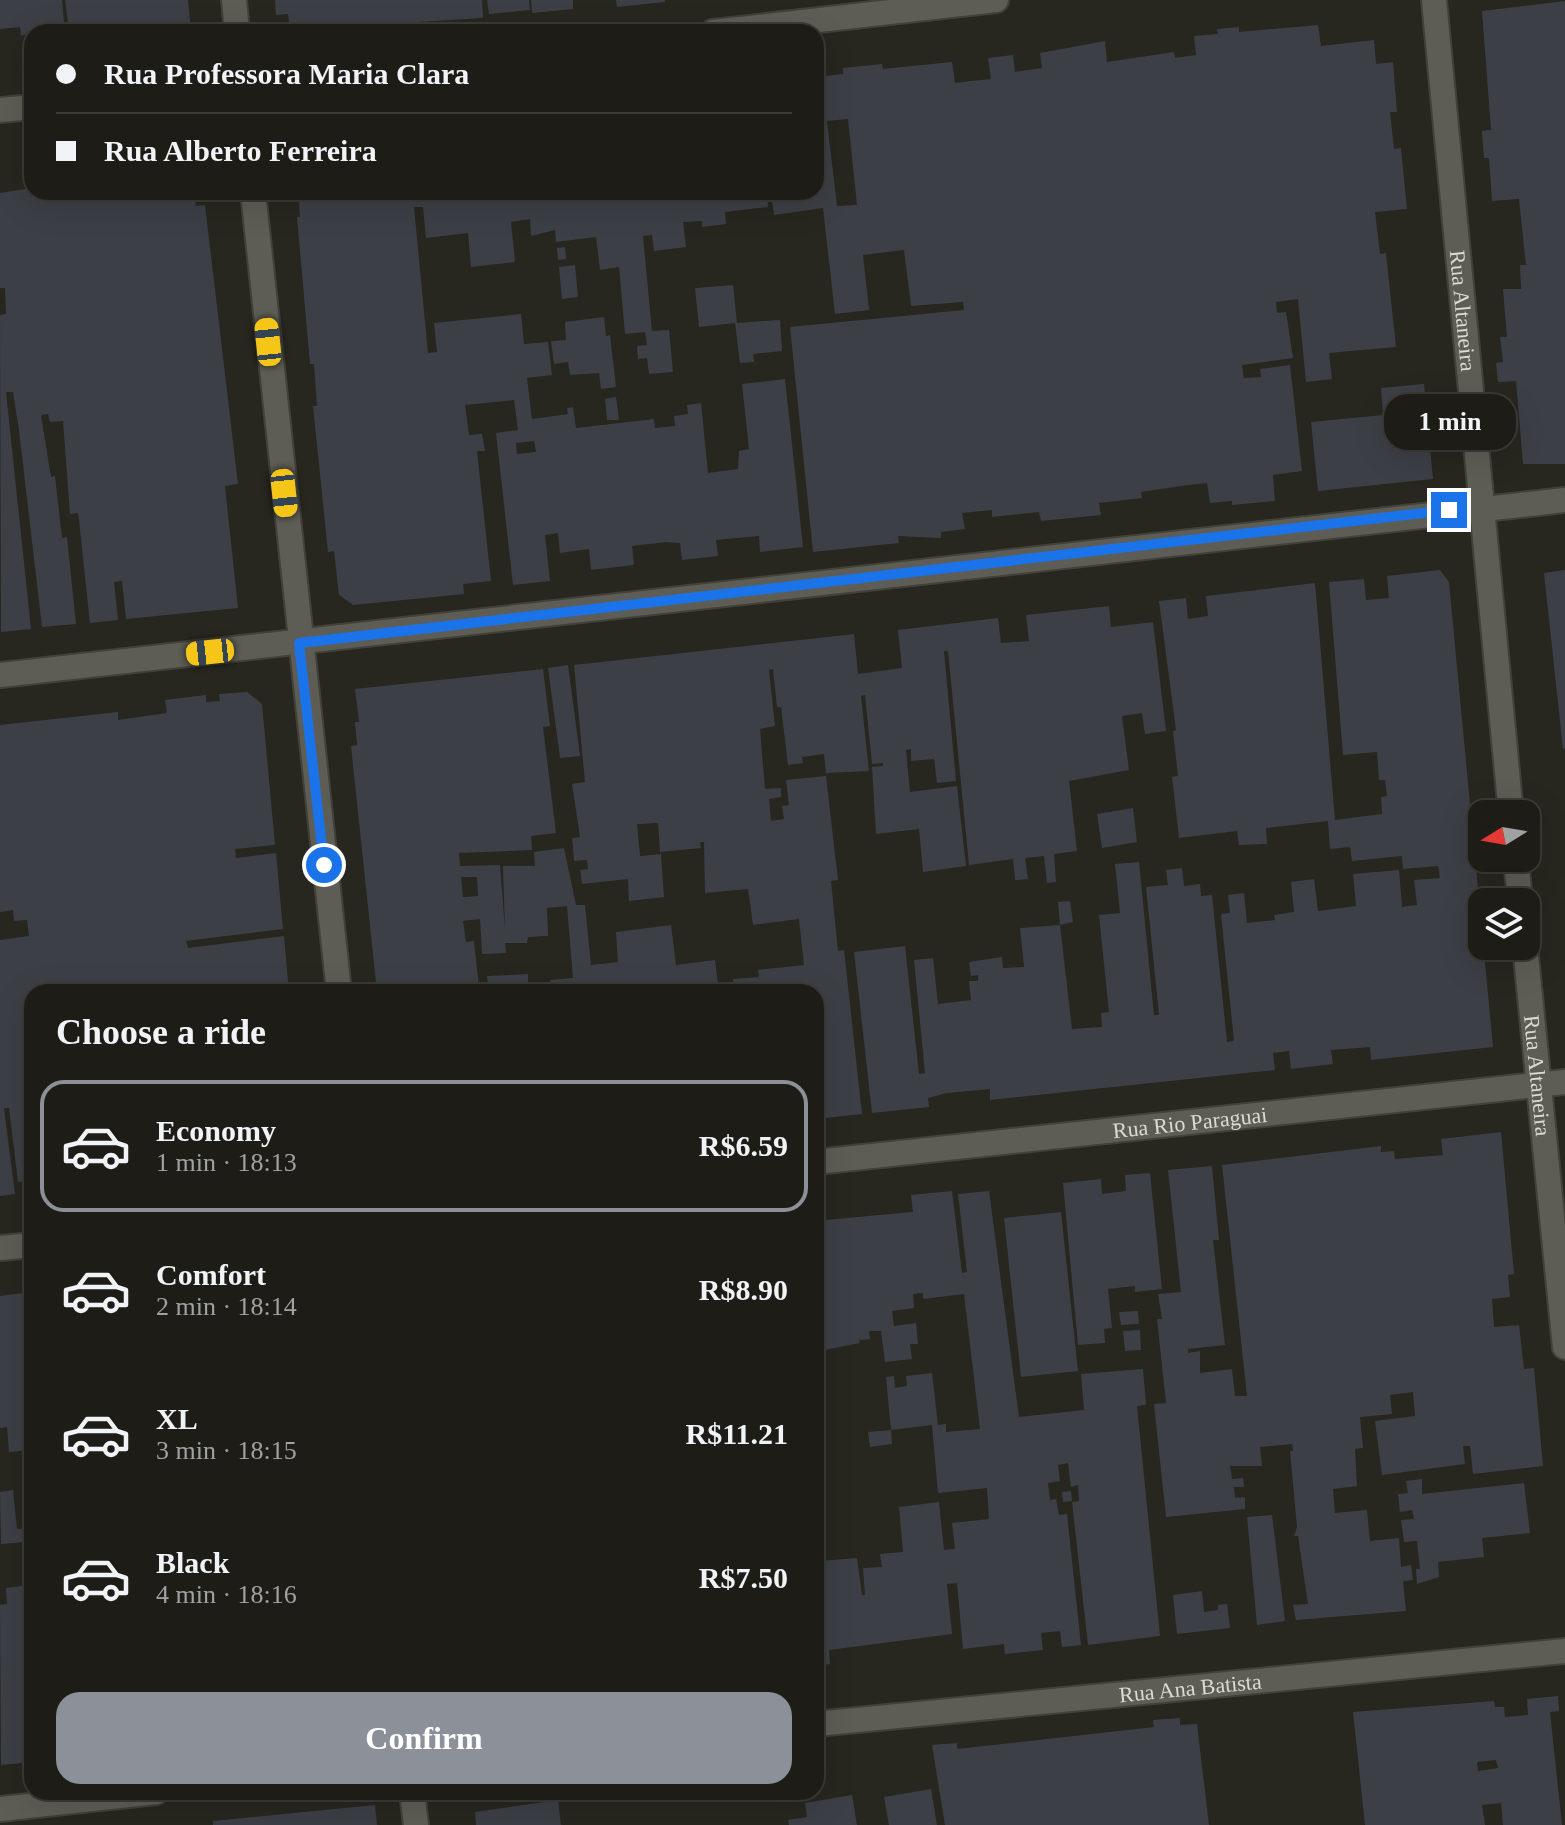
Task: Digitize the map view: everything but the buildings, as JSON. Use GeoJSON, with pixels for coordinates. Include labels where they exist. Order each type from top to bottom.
{"type":"FeatureCollection","features":[{"type":"Feature","properties":{"kind":"street"},"geometry":{"type":"LineString","coordinates":[[234,0],[236,24]]}},
{"type":"Feature","properties":{"kind":"street"},"geometry":{"type":"LineString","coordinates":[[784,24],[996,0]]}},
{"type":"Feature","properties":{"kind":"street","name":"Rua Altaneira"},"geometry":{"type":"LineString","coordinates":[[1434,0],[1510,800]]}},
{"type":"Feature","properties":{"kind":"street"},"geometry":{"type":"LineString","coordinates":[[0,110],[24,108]]}},
{"type":"Feature","properties":{"kind":"street"},"geometry":{"type":"LineString","coordinates":[[254,200],[299,643],[338,984]]}},
{"type":"Feature","properties":{"kind":"street"},"geometry":{"type":"LineString","coordinates":[[0,675],[1480,507],[1565,500]]}},
{"type":"Feature","properties":{"kind":"street","name":"Rua Altaneira"},"geometry":{"type":"LineString","coordinates":[[1526,960],[1565,1347]]}},
{"type":"Feature","properties":{"kind":"street","name":"Rua Rio Paraguai"},"geometry":{"type":"LineString","coordinates":[[824,1161],[1565,1082]]}},
{"type":"Feature","properties":{"kind":"street"},"geometry":{"type":"LineString","coordinates":[[0,1248],[24,1246]]}},
{"type":"Feature","properties":{"kind":"street","name":"Rua Ana Batista"},"geometry":{"type":"LineString","coordinates":[[824,1723],[1565,1651]]}},
{"type":"Feature","properties":{"kind":"street"},"geometry":{"type":"LineString","coordinates":[[0,1809],[83,1800]]}},
{"type":"Feature","properties":{"kind":"street"},"geometry":{"type":"LineString","coordinates":[[413,1800],[416,1825]]}},
{"type":"Feature","properties":{"kind":"route"},"geometry":{"type":"LineString","coordinates":[[324,865],[299,643],[1449,510]]}}]}
